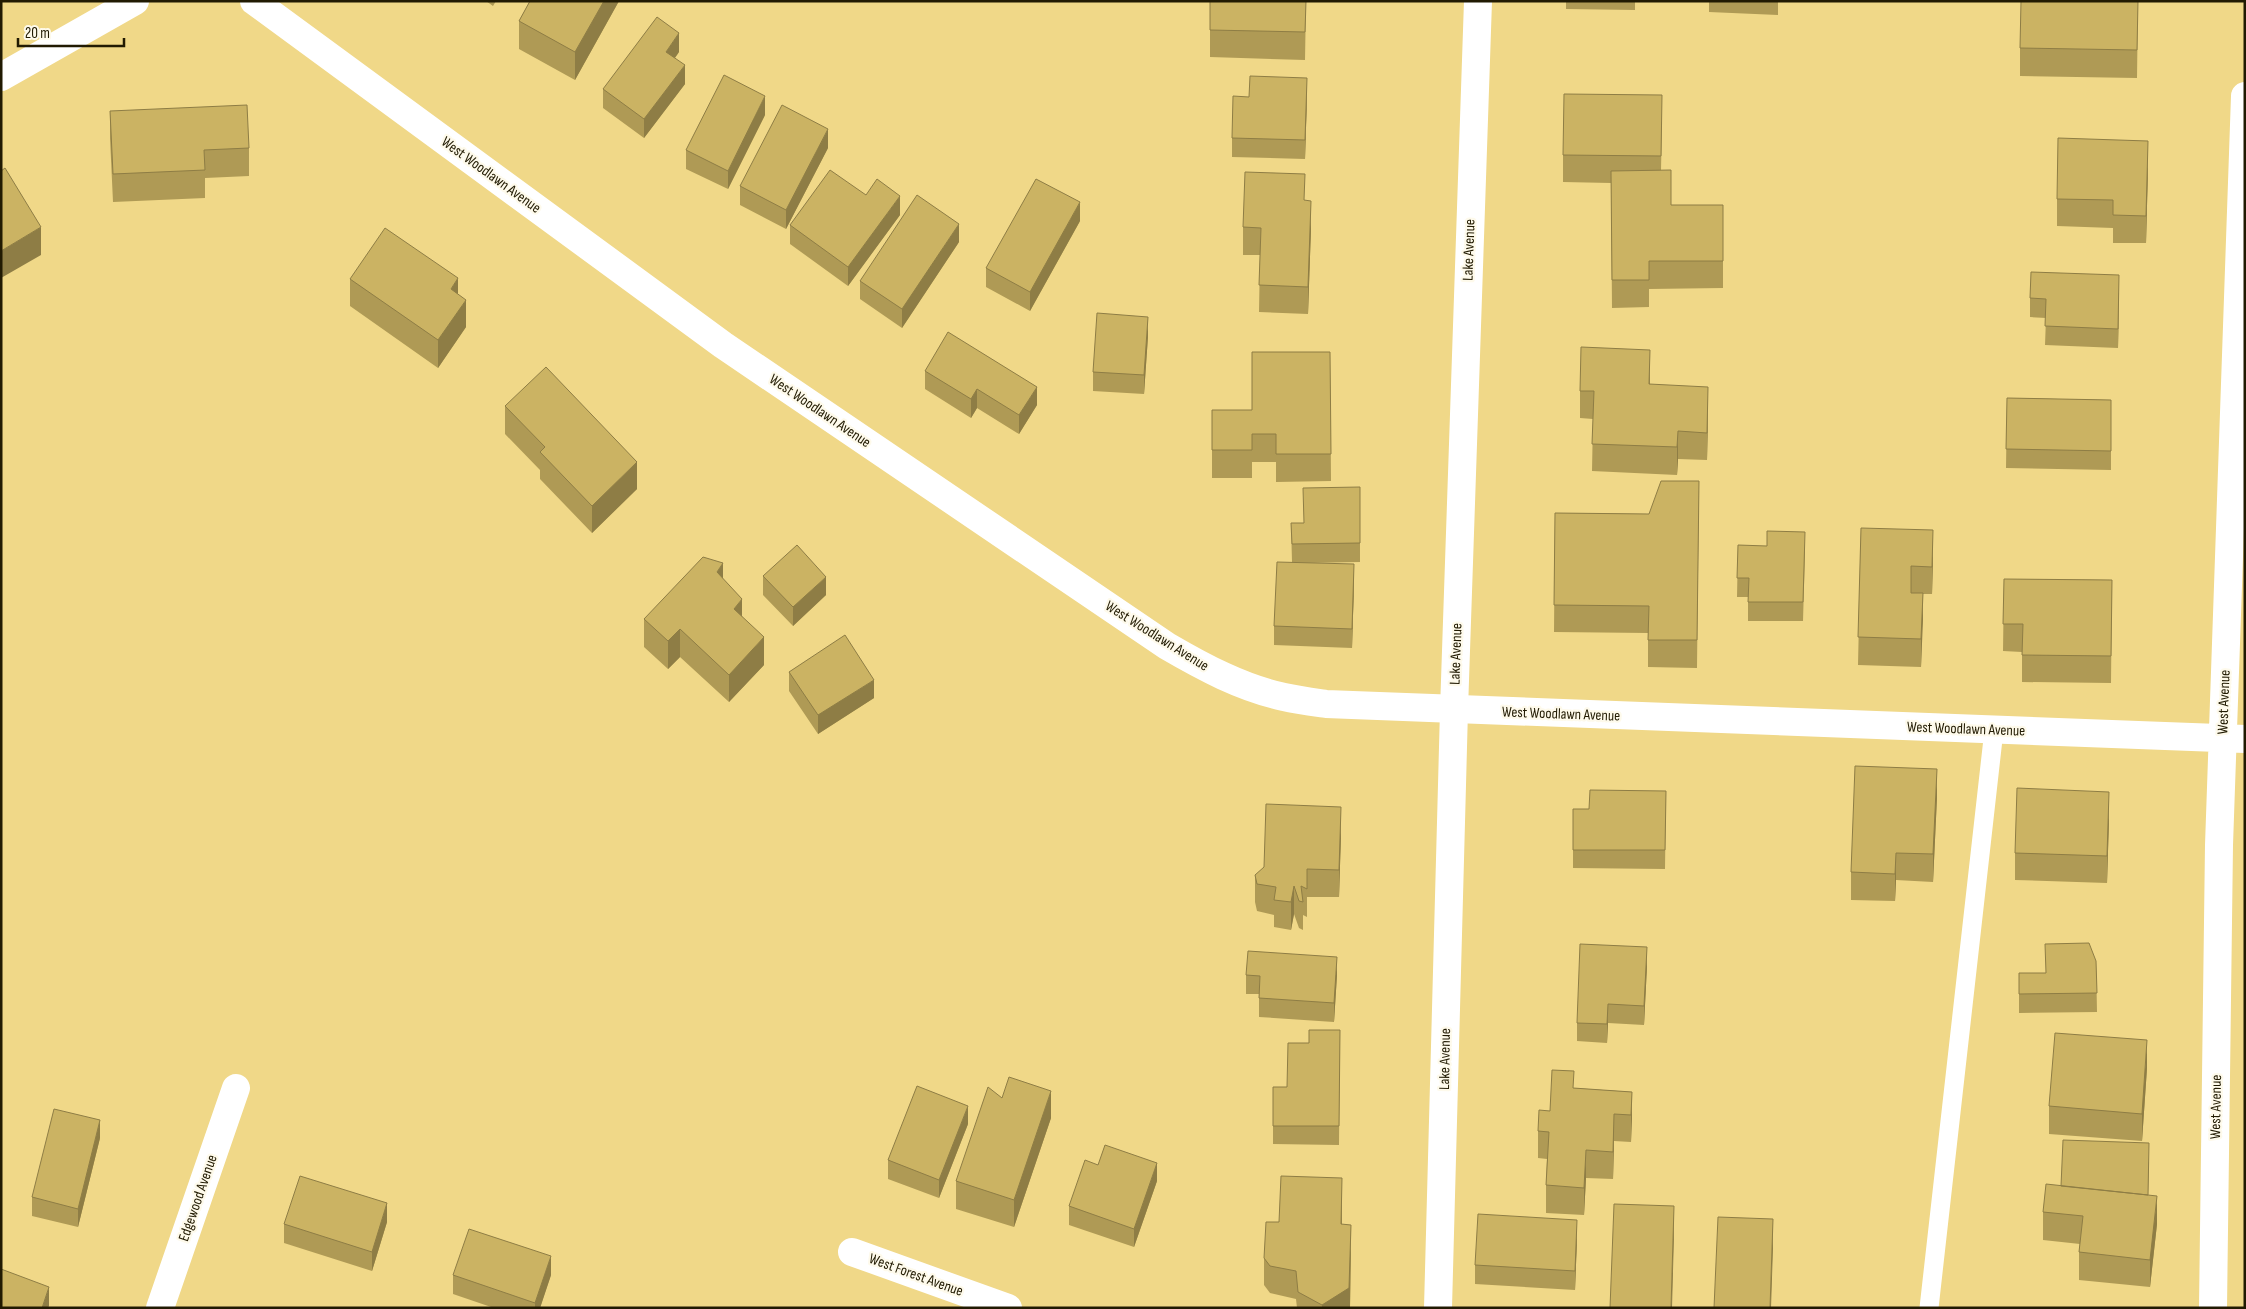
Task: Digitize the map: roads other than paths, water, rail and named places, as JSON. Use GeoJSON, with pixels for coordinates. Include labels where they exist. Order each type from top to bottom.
{"type":"FeatureCollection","features":[{"type":"Feature","properties":{"kind":"street"},"geometry":{"type":"LineString","coordinates":[[1,77],[135,1]]}},
{"type":"Feature","properties":{"kind":"street","name":"West Woodlawn Avenue"},"geometry":{"type":"LineString","coordinates":[[254,1],[723,345],[1167,646],[1201,666],[1241,684],[1283,697],[1326,704],[2234,739]]}},
{"type":"Feature","properties":{"kind":"street","name":"Lake Avenue"},"geometry":{"type":"LineString","coordinates":[[1438,1308],[1454,710],[1478,1]]}},
{"type":"Feature","properties":{"kind":"street","name":"West Avenue"},"geometry":{"type":"LineString","coordinates":[[2212,1308],[2234,739],[2245,96]]}},
{"type":"Feature","properties":{"kind":"street","name":"Edgewood Avenue"},"geometry":{"type":"LineString","coordinates":[[160,1308],[236,1088]]}},
{"type":"Feature","properties":{"kind":"street","name":"West Forest Avenue"},"geometry":{"type":"LineString","coordinates":[[852,1252],[1008,1308]]}},
{"type":"Feature","properties":{"kind":"lane"},"geometry":{"type":"LineString","coordinates":[[1928,1308],[1994,730]]}}]}
